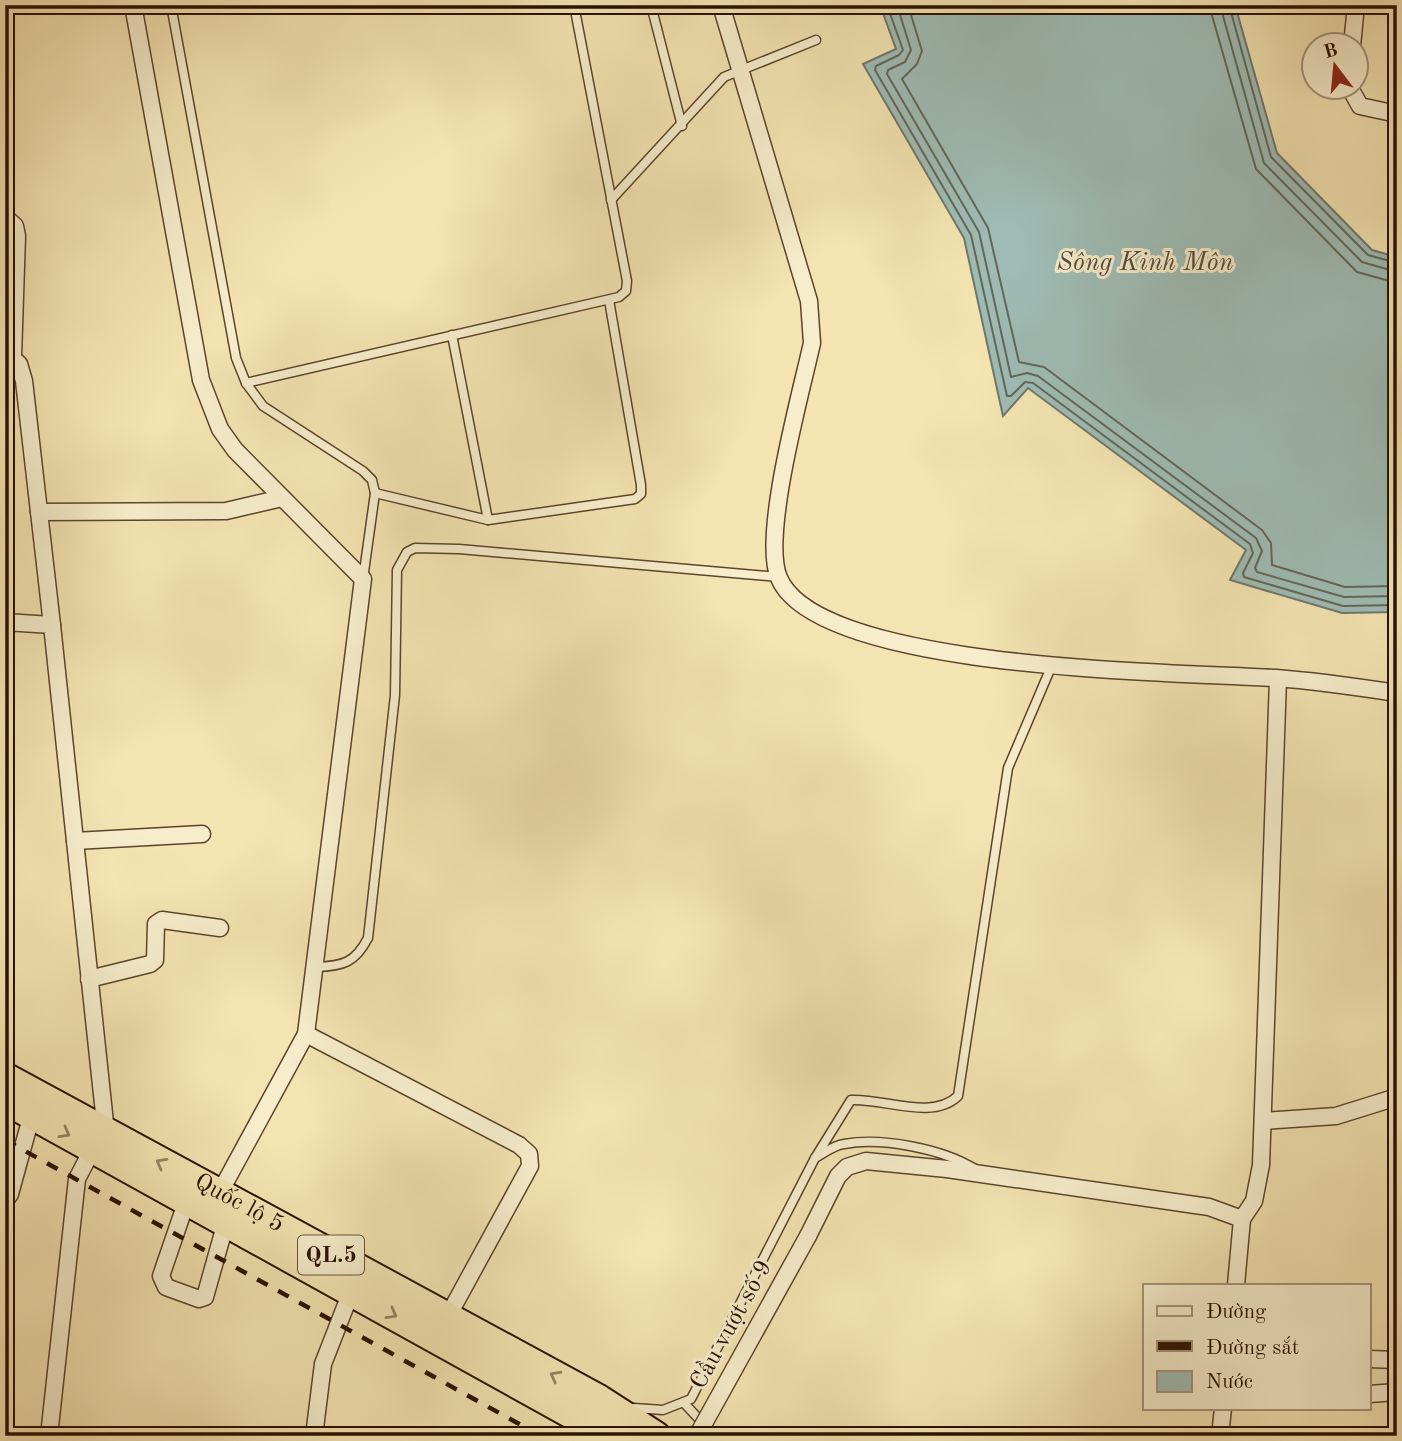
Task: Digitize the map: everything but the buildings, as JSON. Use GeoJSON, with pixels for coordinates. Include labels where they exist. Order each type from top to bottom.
{"type":"FeatureCollection","features":[{"type":"Feature","properties":{"kind":"highway","name":"Quốc lộ 5"},"geometry":{"type":"LineString","coordinates":[[5,1077],[187,1200],[611,1436]]}},
{"type":"Feature","properties":{"kind":"highway","name":"Quốc lộ 5"},"geometry":{"type":"LineString","coordinates":[[5,1100],[219,1194],[597,1398],[656,1436]]}},
{"type":"Feature","properties":{"kind":"street"},"geometry":{"type":"LineString","coordinates":[[133,5],[205,393],[220,429],[234,450],[363,579],[306,1034],[219,1194]]}},
{"type":"Feature","properties":{"kind":"street"},"geometry":{"type":"LineString","coordinates":[[721,5],[813,322],[812,343],[772,529],[778,577],[789,594],[806,610],[832,623],[874,637],[982,657],[1052,665],[1278,678],[1397,693]]}},
{"type":"Feature","properties":{"kind":"street"},"geometry":{"type":"LineString","coordinates":[[1353,32],[1356,5]]}},
{"type":"Feature","properties":{"kind":"street"},"geometry":{"type":"LineString","coordinates":[[1358,102],[1360,106],[1397,114]]}},
{"type":"Feature","properties":{"kind":"street"},"geometry":{"type":"LineString","coordinates":[[5,217],[15,226],[17,236],[9,355],[19,364],[24,381],[52,625],[89,979],[99,1140],[77,1179],[49,1436]]}},
{"type":"Feature","properties":{"kind":"street"},"geometry":{"type":"LineString","coordinates":[[39,512],[226,511],[282,498]]}},
{"type":"Feature","properties":{"kind":"street"},"geometry":{"type":"LineString","coordinates":[[5,622],[52,625]]}},
{"type":"Feature","properties":{"kind":"street"},"geometry":{"type":"LineString","coordinates":[[1236,1284],[1242,1219],[1254,1201],[1261,1165],[1278,678]]}},
{"type":"Feature","properties":{"kind":"street"},"geometry":{"type":"LineString","coordinates":[[75,841],[202,834]]}},
{"type":"Feature","properties":{"kind":"street"},"geometry":{"type":"LineString","coordinates":[[89,979],[150,964],[155,960],[156,924],[162,920],[220,928]]}},
{"type":"Feature","properties":{"kind":"street"},"geometry":{"type":"LineString","coordinates":[[306,1034],[519,1145],[529,1154],[530,1166],[447,1318]]}},
{"type":"Feature","properties":{"kind":"street"},"geometry":{"type":"LineString","coordinates":[[1263,1121],[1336,1116],[1397,1097]]}},
{"type":"Feature","properties":{"kind":"street"},"geometry":{"type":"LineString","coordinates":[[5,1200],[32,1114]]}},
{"type":"Feature","properties":{"kind":"street","name":"Cầu vượt số 9"},"geometry":{"type":"LineString","coordinates":[[696,1436],[808,1236],[838,1176],[847,1167],[866,1161],[888,1161],[984,1174]]}},
{"type":"Feature","properties":{"kind":"street"},"geometry":{"type":"LineString","coordinates":[[984,1174],[1209,1207],[1242,1219]]}},
{"type":"Feature","properties":{"kind":"street"},"geometry":{"type":"LineString","coordinates":[[187,1200],[161,1276],[166,1287],[199,1299],[205,1297],[226,1222]]}},
{"type":"Feature","properties":{"kind":"street"},"geometry":{"type":"LineString","coordinates":[[314,1436],[323,1364],[351,1292]]}},
{"type":"Feature","properties":{"kind":"street"},"geometry":{"type":"LineString","coordinates":[[1370,1359],[1397,1360]]}},
{"type":"Feature","properties":{"kind":"street"},"geometry":{"type":"LineString","coordinates":[[1370,1394],[1397,1392]]}},
{"type":"Feature","properties":{"kind":"street"},"geometry":{"type":"LineString","coordinates":[[1220,1436],[1223,1410]]}},
{"type":"Feature","properties":{"kind":"lane"},"geometry":{"type":"LineString","coordinates":[[171,5],[232,343],[246,383],[263,406],[363,471],[372,480],[376,492],[363,579]]}},
{"type":"Feature","properties":{"kind":"lane"},"geometry":{"type":"LineString","coordinates":[[246,383],[610,300],[626,291],[627,281],[574,5]]}},
{"type":"Feature","properties":{"kind":"lane"},"geometry":{"type":"LineString","coordinates":[[651,5],[682,126]]}},
{"type":"Feature","properties":{"kind":"lane"},"geometry":{"type":"LineString","coordinates":[[611,200],[682,126],[715,85],[738,71],[816,40]]}},
{"type":"Feature","properties":{"kind":"lane"},"geometry":{"type":"LineString","coordinates":[[376,492],[488,520],[635,499],[641,494],[610,300]]}},
{"type":"Feature","properties":{"kind":"lane"},"geometry":{"type":"LineString","coordinates":[[452,335],[488,520]]}},
{"type":"Feature","properties":{"kind":"lane"},"geometry":{"type":"LineString","coordinates":[[316,967],[351,962],[360,954],[368,938],[395,695],[397,570],[407,552],[415,548],[459,549],[778,577]]}},
{"type":"Feature","properties":{"kind":"lane"},"geometry":{"type":"LineString","coordinates":[[597,1398],[639,1410],[663,1410],[691,1399],[815,1158],[851,1100],[865,1099],[934,1108],[949,1105],[958,1096],[1008,768],[1052,665]]}},
{"type":"Feature","properties":{"kind":"lane"},"geometry":{"type":"LineString","coordinates":[[815,1158],[841,1144],[868,1142],[930,1150],[960,1160],[984,1174]]}},
{"type":"Feature","properties":{"kind":"lane"},"geometry":{"type":"LineString","coordinates":[[684,1403],[715,1436]]}},
{"type":"Feature","properties":{"kind":"water","name":"Sông Kinh Môn"},"geometry":{"type":"Polygon","coordinates":[[[880,5],[1235,5],[1277,153],[1372,250],[1397,257],[1397,612],[1342,613],[1230,580],[1246,550],[1028,388],[1003,416],[964,238],[863,64],[896,49],[880,5]]]}},
{"type":"Feature","properties":{"kind":"railway"},"geometry":{"type":"LineString","coordinates":[[5,1140],[541,1436]]}}]}
